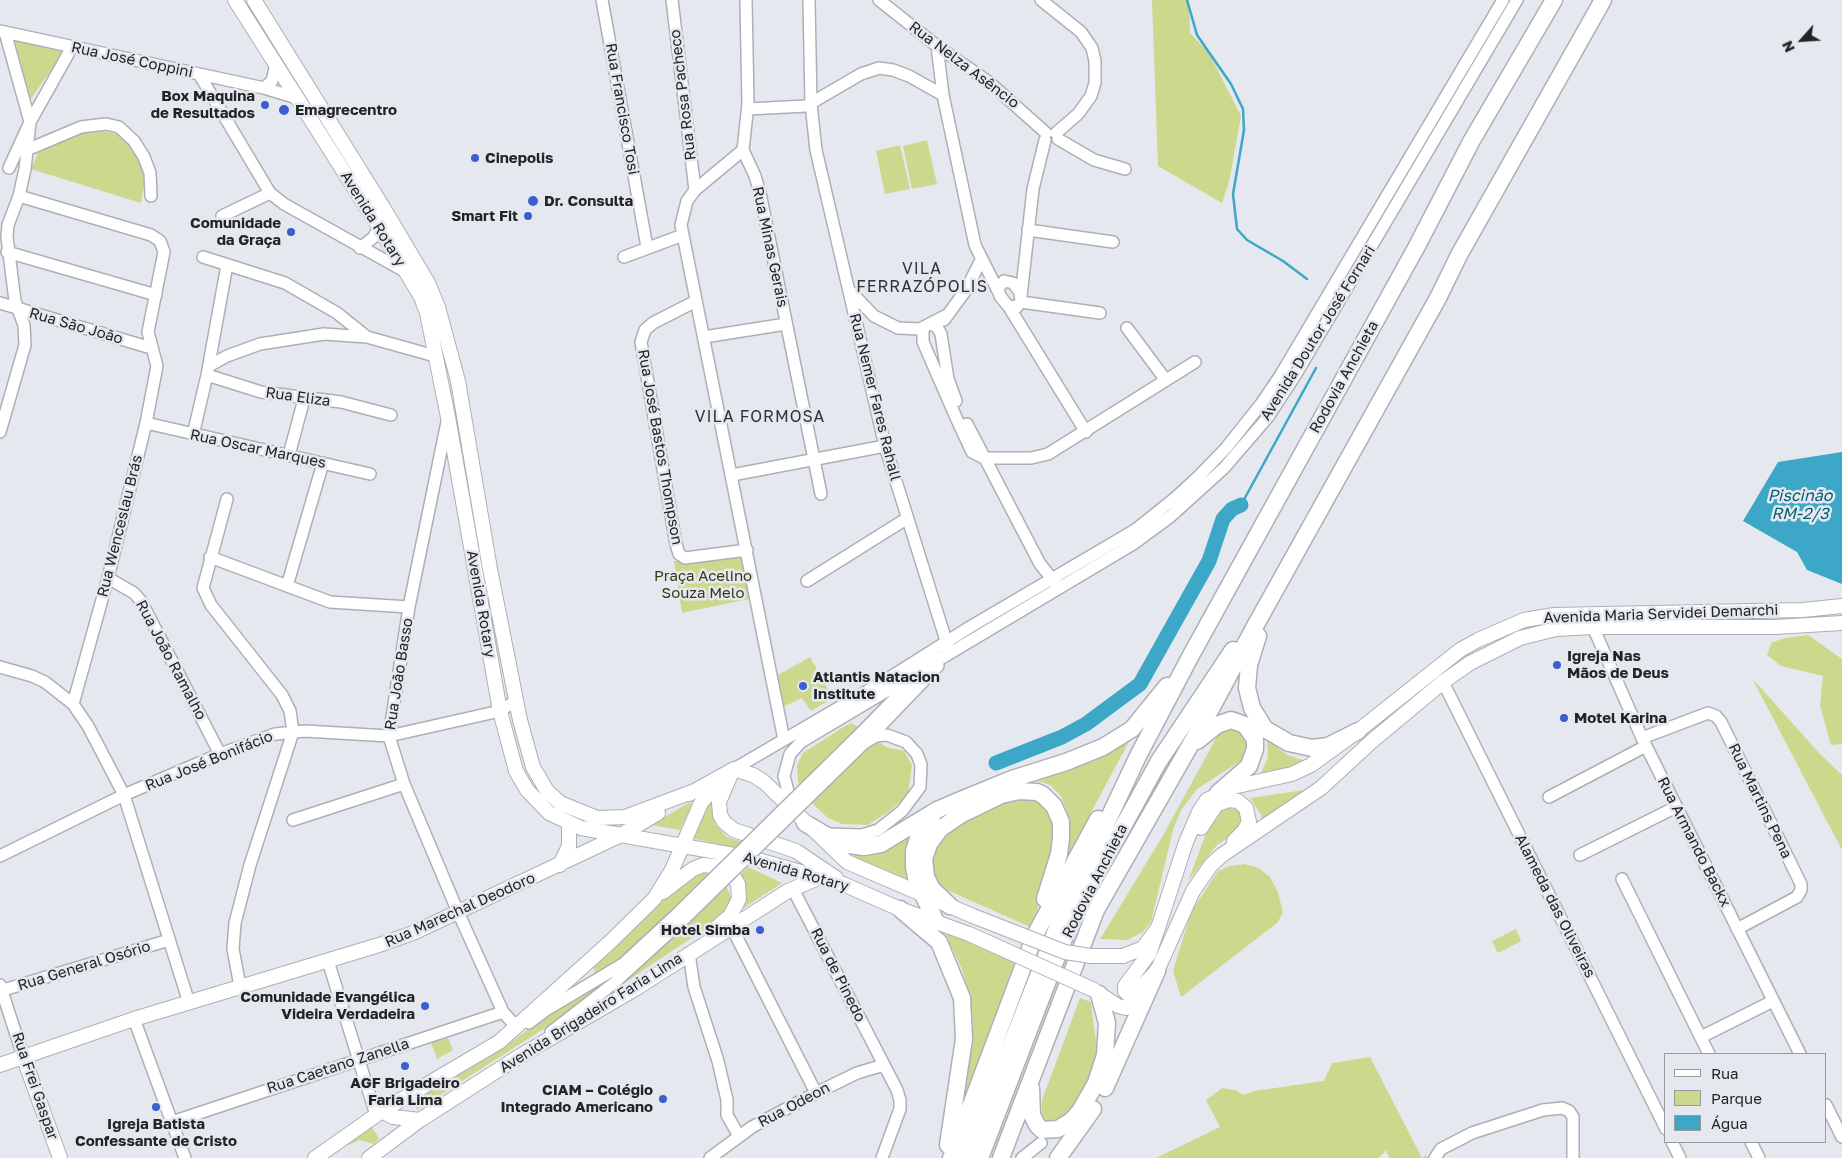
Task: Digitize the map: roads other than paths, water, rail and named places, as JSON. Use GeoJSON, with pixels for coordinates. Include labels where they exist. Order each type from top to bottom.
{"type":"FeatureCollection","features":[{"type":"Feature","properties":{"kind":"highway","name":"Rodovia Anchieta"},"geometry":{"type":"LineString","coordinates":[[966,1158],[1058,926],[1138,756],[1472,140],[1554,0]]}},
{"type":"Feature","properties":{"kind":"highway","name":"Rodovia Anchieta"},"geometry":{"type":"LineString","coordinates":[[1570,59],[1594,0]]}},
{"type":"Feature","properties":{"kind":"highway","name":"Rodovia Anchieta"},"geometry":{"type":"LineString","coordinates":[[1001,1158],[1096,910],[1189,748],[1438,298],[1481,216],[1603,0]]}},
{"type":"Feature","properties":{"kind":"highway"},"geometry":{"type":"LineString","coordinates":[[1268,603],[1249,665],[1247,682],[1250,702],[1261,724],[1281,740],[1306,748],[1324,747],[1358,731]]}},
{"type":"Feature","properties":{"kind":"highway","name":"Rodovia Anchieta"},"geometry":{"type":"LineString","coordinates":[[980,1158],[1072,919],[1164,753],[1217,672],[1234,649],[1254,628]]}},
{"type":"Feature","properties":{"kind":"highway"},"geometry":{"type":"LineString","coordinates":[[812,828],[841,844],[872,846],[892,838],[937,810],[1012,778],[1066,762],[1103,747],[1120,737],[1143,719],[1190,657]]}},
{"type":"Feature","properties":{"kind":"highway"},"geometry":{"type":"LineString","coordinates":[[1189,748],[1214,727],[1227,721],[1240,722],[1251,732],[1255,746],[1251,763],[1218,793]]}},
{"type":"Feature","properties":{"kind":"highway","name":"Rodovia Anchieta"},"geometry":{"type":"LineString","coordinates":[[952,1158],[1037,931],[1116,787],[1138,756]]}},
{"type":"Feature","properties":{"kind":"highway"},"geometry":{"type":"LineString","coordinates":[[950,906],[932,889],[926,877],[924,868],[926,850],[934,836],[940,829],[962,814],[1002,795],[1019,790],[1037,792],[1048,799],[1058,814],[1062,838],[1037,931]]}},
{"type":"Feature","properties":{"kind":"highway"},"geometry":{"type":"LineString","coordinates":[[936,922],[917,882],[914,867],[914,851],[918,838],[937,810]]}},
{"type":"Feature","properties":{"kind":"highway"},"geometry":{"type":"LineString","coordinates":[[900,909],[939,942],[962,998],[964,1039],[946,1158]]}},
{"type":"Feature","properties":{"kind":"highway"},"geometry":{"type":"LineString","coordinates":[[1061,1155],[1102,1095],[1152,976]]}},
{"type":"Feature","properties":{"kind":"highway"},"geometry":{"type":"LineString","coordinates":[[1032,1075],[1031,1109],[1038,1128],[1044,1131],[1054,1130],[1074,1118],[1092,1090],[1104,1060],[1107,1023],[1097,992]]}},
{"type":"Feature","properties":{"kind":"main road","name":"Avenida Rotary"},"geometry":{"type":"LineString","coordinates":[[234,0],[379,227],[406,272],[427,313],[448,418],[500,711],[516,771],[527,790],[549,813],[569,824],[619,836],[751,858],[843,884],[900,909],[969,934],[1097,992]]}},
{"type":"Feature","properties":{"kind":"main road","name":"Avenida Rotary"},"geometry":{"type":"LineString","coordinates":[[254,0],[384,209],[428,283],[438,307],[458,381],[490,569],[528,755],[533,768],[547,791],[560,803],[574,811],[597,818],[625,817],[697,790]]}},
{"type":"Feature","properties":{"kind":"main road","name":"Avenida Maria Servidei Demarchi"},"geometry":{"type":"LineString","coordinates":[[1123,956],[1143,948],[1158,928],[1186,842],[1203,805],[1218,793],[1302,770],[1320,760],[1460,650],[1524,620],[1554,615],[1803,610],[1842,606]]}},
{"type":"Feature","properties":{"kind":"main road","name":"Avenida Maria Servidei Demarchi"},"geometry":{"type":"LineString","coordinates":[[1097,992],[1118,1006],[1126,1008],[1137,1002],[1152,976],[1193,891],[1211,865],[1222,855],[1320,788],[1372,741],[1443,682],[1470,663],[1520,638],[1556,629],[1593,627],[1775,627],[1842,622]]}},
{"type":"Feature","properties":{"kind":"main road","name":"Avenida Rotary"},"geometry":{"type":"LineString","coordinates":[[734,769],[753,775],[764,782],[847,862],[925,897],[1065,952],[1090,956],[1123,956]]}},
{"type":"Feature","properties":{"kind":"main road"},"geometry":{"type":"LineString","coordinates":[[654,899],[672,870],[701,803],[713,788],[734,769]]}},
{"type":"Feature","properties":{"kind":"main road"},"geometry":{"type":"LineString","coordinates":[[734,769],[719,802],[718,808],[724,822],[734,830],[796,852],[843,884]]}},
{"type":"Feature","properties":{"kind":"main road","name":"Rua Marechal Deodoro"},"geometry":{"type":"LineString","coordinates":[[0,1065],[134,1019],[405,936],[619,836],[734,769]]}},
{"type":"Feature","properties":{"kind":"main road"},"geometry":{"type":"LineString","coordinates":[[1186,842],[1197,834],[1216,805],[1228,800],[1238,801],[1246,808],[1249,822],[1244,831],[1222,855]]}},
{"type":"Feature","properties":{"kind":"main road"},"geometry":{"type":"LineString","coordinates":[[560,865],[569,846],[569,824]]}},
{"type":"Feature","properties":{"kind":"main road"},"geometry":{"type":"LineString","coordinates":[[654,899],[693,869],[703,864],[722,867],[730,871],[735,878],[739,899],[734,910],[689,953]]}},
{"type":"Feature","properties":{"kind":"main road","name":"Avenida Brigadeiro Faria Lima"},"geometry":{"type":"LineString","coordinates":[[369,1158],[420,1120],[520,1056],[635,989],[788,891],[819,877]]}},
{"type":"Feature","properties":{"kind":"main road","name":"Avenida Brigadeiro Faria Lima"},"geometry":{"type":"LineString","coordinates":[[315,1158],[377,1110],[498,1042],[654,899]]}},
{"type":"Feature","properties":{"kind":"main road"},"geometry":{"type":"LineString","coordinates":[[1152,976],[1132,994],[1126,993],[1125,986],[1149,954],[1158,928]]}},
{"type":"Feature","properties":{"kind":"main road","name":"Rua Frei Gaspar"},"geometry":{"type":"LineString","coordinates":[[23,1056],[60,1158]]}},
{"type":"Feature","properties":{"kind":"main road"},"geometry":{"type":"LineString","coordinates":[[377,1110],[393,1116],[420,1120]]}},
{"type":"Feature","properties":{"kind":"street","name":"Rua Francisco Tosi"},"geometry":{"type":"LineString","coordinates":[[602,0],[647,247]]}},
{"type":"Feature","properties":{"kind":"street","name":"Rua Rosa Pacheco"},"geometry":{"type":"LineString","coordinates":[[672,0],[695,190]]}},
{"type":"Feature","properties":{"kind":"street"},"geometry":{"type":"LineString","coordinates":[[746,0],[748,109],[743,150],[695,190],[687,201],[681,225],[748,550],[784,740]]}},
{"type":"Feature","properties":{"kind":"street","name":"Rua Nemer Fares Rahall"},"geometry":{"type":"LineString","coordinates":[[809,0],[811,104],[816,150],[884,446],[950,654]]}},
{"type":"Feature","properties":{"kind":"street","name":"Rua Nelza Asêncio"},"geometry":{"type":"LineString","coordinates":[[878,0],[937,46],[1011,99],[1051,138],[1094,160],[1125,169]]}},
{"type":"Feature","properties":{"kind":"street"},"geometry":{"type":"LineString","coordinates":[[1018,302],[1033,189],[1040,163],[1051,138],[1073,120],[1091,96],[1095,83],[1095,61],[1092,48],[1081,32],[1041,0]]}},
{"type":"Feature","properties":{"kind":"street","name":"Avenida Doutor José Fornari"},"geometry":{"type":"LineString","coordinates":[[784,740],[1152,518],[1192,483],[1226,448],[1257,409],[1284,368],[1503,0]]}},
{"type":"Feature","properties":{"kind":"street","name":"Avenida Doutor José Fornari"},"geometry":{"type":"LineString","coordinates":[[793,811],[784,776],[788,760],[794,748],[1133,544],[1171,516],[1224,468],[1269,415],[1304,360],[1517,0]]}},
{"type":"Feature","properties":{"kind":"street"},"geometry":{"type":"LineString","coordinates":[[2,31],[30,122],[28,149],[19,196],[4,223],[7,252],[18,309],[24,325],[25,340]]}},
{"type":"Feature","properties":{"kind":"street","name":"Rua José Coppini"},"geometry":{"type":"LineString","coordinates":[[2,31],[264,88],[297,98]]}},
{"type":"Feature","properties":{"kind":"street"},"geometry":{"type":"LineString","coordinates":[[937,46],[944,94],[971,229],[984,265],[1004,284],[1018,302],[1100,313]]}},
{"type":"Feature","properties":{"kind":"street"},"geometry":{"type":"LineString","coordinates":[[9,168],[30,122],[72,47]]}},
{"type":"Feature","properties":{"kind":"street"},"geometry":{"type":"LineString","coordinates":[[264,88],[272,80],[276,64]]}},
{"type":"Feature","properties":{"kind":"street"},"geometry":{"type":"LineString","coordinates":[[748,109],[800,107],[811,104],[861,74],[880,68],[893,70],[909,76],[944,94]]}},
{"type":"Feature","properties":{"kind":"street"},"geometry":{"type":"LineString","coordinates":[[199,74],[270,193],[284,204],[406,272]]}},
{"type":"Feature","properties":{"kind":"street"},"geometry":{"type":"LineString","coordinates":[[28,149],[81,127],[96,124],[119,127],[134,141],[144,157],[150,172],[152,196]]}},
{"type":"Feature","properties":{"kind":"street","name":"Rua Minas Gerais"},"geometry":{"type":"LineString","coordinates":[[743,150],[756,176],[821,494]]}},
{"type":"Feature","properties":{"kind":"street"},"geometry":{"type":"LineString","coordinates":[[222,216],[270,193]]}},
{"type":"Feature","properties":{"kind":"street","name":"Rua Wenceslau Brás"},"geometry":{"type":"LineString","coordinates":[[19,196],[151,236],[160,241],[164,252],[148,332],[151,348],[157,360],[157,366],[146,423],[108,578],[73,704]]}},
{"type":"Feature","properties":{"kind":"street"},"geometry":{"type":"LineString","coordinates":[[360,248],[371,241],[379,227],[384,209]]}},
{"type":"Feature","properties":{"kind":"street"},"geometry":{"type":"LineString","coordinates":[[1028,230],[1113,242]]}},
{"type":"Feature","properties":{"kind":"street"},"geometry":{"type":"LineString","coordinates":[[624,257],[683,235]]}},
{"type":"Feature","properties":{"kind":"street"},"geometry":{"type":"LineString","coordinates":[[7,252],[156,295]]}},
{"type":"Feature","properties":{"kind":"street"},"geometry":{"type":"LineString","coordinates":[[203,257],[285,283],[337,312],[368,337]]}},
{"type":"Feature","properties":{"kind":"street"},"geometry":{"type":"LineString","coordinates":[[193,435],[208,370],[227,265]]}},
{"type":"Feature","properties":{"kind":"street"},"geometry":{"type":"LineString","coordinates":[[984,265],[947,315],[931,327],[922,338],[948,402],[972,452],[984,458],[1043,456],[1086,432],[1165,379],[1195,362]]}},
{"type":"Feature","properties":{"kind":"street"},"geometry":{"type":"LineString","coordinates":[[1004,284],[1016,277],[1024,268]]}},
{"type":"Feature","properties":{"kind":"street"},"geometry":{"type":"LineString","coordinates":[[1004,284],[1016,286],[1023,328],[1086,432]]}},
{"type":"Feature","properties":{"kind":"street"},"geometry":{"type":"LineString","coordinates":[[848,287],[866,309],[880,320],[903,329],[931,327]]}},
{"type":"Feature","properties":{"kind":"street","name":"Rua José Bastos Thompson"},"geometry":{"type":"LineString","coordinates":[[696,301],[653,323],[645,330],[641,342],[676,544],[679,554],[685,558],[748,550]]}},
{"type":"Feature","properties":{"kind":"street","name":"Rua São João"},"geometry":{"type":"LineString","coordinates":[[0,303],[38,316],[151,348]]}},
{"type":"Feature","properties":{"kind":"street"},"geometry":{"type":"LineString","coordinates":[[0,432],[21,364],[25,340],[32,320],[38,316]]}},
{"type":"Feature","properties":{"kind":"street"},"geometry":{"type":"LineString","coordinates":[[858,328],[866,320],[880,320]]}},
{"type":"Feature","properties":{"kind":"street"},"geometry":{"type":"LineString","coordinates":[[704,337],[786,324]]}},
{"type":"Feature","properties":{"kind":"street"},"geometry":{"type":"LineString","coordinates":[[931,327],[951,388],[978,446],[1040,564],[1060,588]]}},
{"type":"Feature","properties":{"kind":"street"},"geometry":{"type":"LineString","coordinates":[[1127,328],[1165,379]]}},
{"type":"Feature","properties":{"kind":"street"},"geometry":{"type":"LineString","coordinates":[[208,370],[243,349],[290,338],[324,334],[368,337],[435,356]]}},
{"type":"Feature","properties":{"kind":"street","name":"Rua Eliza"},"geometry":{"type":"LineString","coordinates":[[208,370],[261,392],[304,399],[341,402],[390,415]]}},
{"type":"Feature","properties":{"kind":"street"},"geometry":{"type":"LineString","coordinates":[[289,455],[304,399]]}},
{"type":"Feature","properties":{"kind":"street","name":"Rua João Basso"},"geometry":{"type":"LineString","coordinates":[[448,418],[409,607],[389,736],[404,784],[458,912],[504,1012],[511,1021],[518,1025]]}},
{"type":"Feature","properties":{"kind":"street","name":"Rua Oscar Marques"},"geometry":{"type":"LineString","coordinates":[[146,423],[370,474]]}},
{"type":"Feature","properties":{"kind":"street"},"geometry":{"type":"LineString","coordinates":[[732,475],[884,446]]}},
{"type":"Feature","properties":{"kind":"street"},"geometry":{"type":"LineString","coordinates":[[978,446],[1014,458]]}},
{"type":"Feature","properties":{"kind":"street"},"geometry":{"type":"LineString","coordinates":[[288,586],[323,463]]}},
{"type":"Feature","properties":{"kind":"street"},"geometry":{"type":"LineString","coordinates":[[227,499],[203,585],[205,594],[210,605],[282,695],[290,711],[293,732],[250,864],[234,923],[233,949],[240,986]]}},
{"type":"Feature","properties":{"kind":"street"},"geometry":{"type":"LineString","coordinates":[[807,582],[906,519]]}},
{"type":"Feature","properties":{"kind":"street"},"geometry":{"type":"LineString","coordinates":[[210,557],[330,602],[409,607]]}},
{"type":"Feature","properties":{"kind":"street","name":"Rua João Ramalho"},"geometry":{"type":"LineString","coordinates":[[108,578],[134,592],[141,601],[220,754]]}},
{"type":"Feature","properties":{"kind":"street","name":"Rua Armando Backx"},"geometry":{"type":"LineString","coordinates":[[1593,627],[1644,742],[1799,1053]]}},
{"type":"Feature","properties":{"kind":"street","name":"Avenida Doutor José Fornari"},"geometry":{"type":"LineString","coordinates":[[916,675],[946,641]]}},
{"type":"Feature","properties":{"kind":"street"},"geometry":{"type":"LineString","coordinates":[[520,1056],[614,983],[950,654]]}},
{"type":"Feature","properties":{"kind":"street"},"geometry":{"type":"LineString","coordinates":[[0,667],[32,676],[45,682],[73,704],[88,726],[124,796],[189,1003]]}},
{"type":"Feature","properties":{"kind":"street"},"geometry":{"type":"LineString","coordinates":[[861,742],[916,675]]}},
{"type":"Feature","properties":{"kind":"street","name":"Alameda das Oliveiras"},"geometry":{"type":"LineString","coordinates":[[1443,682],[1664,1125]]}},
{"type":"Feature","properties":{"kind":"street","name":"Rua José Bonifácio"},"geometry":{"type":"LineString","coordinates":[[0,856],[124,796],[220,754],[276,734],[293,732],[389,736],[500,711],[517,700]]}},
{"type":"Feature","properties":{"kind":"street","name":"Rua Martins Pena"},"geometry":{"type":"LineString","coordinates":[[1644,742],[1708,713],[1716,716],[1721,722],[1801,884],[1801,890],[1797,898],[1737,929]]}},
{"type":"Feature","properties":{"kind":"street"},"geometry":{"type":"LineString","coordinates":[[812,828],[862,835],[878,830],[902,811],[918,792],[922,776],[921,765],[917,754],[906,742],[886,735],[876,736],[861,742]]}},
{"type":"Feature","properties":{"kind":"street","name":"Rua Marechal Deodoro"},"geometry":{"type":"LineString","coordinates":[[734,769],[784,740]]}},
{"type":"Feature","properties":{"kind":"street"},"geometry":{"type":"LineString","coordinates":[[1549,798],[1644,742]]}},
{"type":"Feature","properties":{"kind":"street"},"geometry":{"type":"LineString","coordinates":[[293,820],[404,784]]}},
{"type":"Feature","properties":{"kind":"street"},"geometry":{"type":"LineString","coordinates":[[1580,855],[1676,807]]}},
{"type":"Feature","properties":{"kind":"street"},"geometry":{"type":"LineString","coordinates":[[1622,879],[1709,1053]]}},
{"type":"Feature","properties":{"kind":"street","name":"Rua de Pinedo"},"geometry":{"type":"LineString","coordinates":[[788,891],[795,893],[884,1065],[900,1100],[900,1109],[882,1158]]}},
{"type":"Feature","properties":{"kind":"street"},"geometry":{"type":"LineString","coordinates":[[498,1042],[516,1033],[546,1010],[612,972],[679,918]]}},
{"type":"Feature","properties":{"kind":"street"},"geometry":{"type":"LineString","coordinates":[[731,926],[816,1093]]}},
{"type":"Feature","properties":{"kind":"street","name":"Rua General Osório"},"geometry":{"type":"LineString","coordinates":[[1,989],[168,940]]}},
{"type":"Feature","properties":{"kind":"street"},"geometry":{"type":"LineString","coordinates":[[689,953],[694,987],[718,1061],[727,1115],[739,1136]]}},
{"type":"Feature","properties":{"kind":"street"},"geometry":{"type":"LineString","coordinates":[[328,961],[358,1059],[377,1110]]}},
{"type":"Feature","properties":{"kind":"street","name":"Rua Frei Gaspar"},"geometry":{"type":"LineString","coordinates":[[1,989],[23,1056]]}},
{"type":"Feature","properties":{"kind":"street"},"geometry":{"type":"LineString","coordinates":[[1701,1037],[1773,1001]]}},
{"type":"Feature","properties":{"kind":"street","name":"Rua Caetano Zanella"},"geometry":{"type":"LineString","coordinates":[[172,1122],[504,1012]]}},
{"type":"Feature","properties":{"kind":"street"},"geometry":{"type":"LineString","coordinates":[[134,1019],[185,1158]]}},
{"type":"Feature","properties":{"kind":"street","name":"Rua Odeon"},"geometry":{"type":"LineString","coordinates":[[710,1158],[739,1136],[816,1093],[857,1073],[884,1065]]}},
{"type":"Feature","properties":{"kind":"street"},"geometry":{"type":"LineString","coordinates":[[1827,1107],[1842,1137]]}},
{"type":"Feature","properties":{"kind":"street"},"geometry":{"type":"LineString","coordinates":[[1435,1158],[1441,1149],[1472,1133],[1543,1110],[1562,1108],[1569,1111],[1574,1117],[1573,1158]]}},
{"type":"Feature","properties":{"kind":"street"},"geometry":{"type":"LineString","coordinates":[[1022,1158],[1041,1143]]}},
{"type":"Feature","properties":{"kind":"street"},"geometry":{"type":"LineString","coordinates":[[1672,1143],[1680,1158]]}},
{"type":"Feature","properties":{"kind":"street"},"geometry":{"type":"LineString","coordinates":[[1752,1143],[1759,1158]]}},
{"type":"Feature","properties":{"kind":"water","name":"Piscinão RM-2/3"},"geometry":{"type":"Polygon","coordinates":[[[1842,452],[1842,584],[1807,570],[1797,552],[1743,521],[1778,462],[1842,452]]]}},
{"type":"Feature","properties":{"kind":"waterway"},"geometry":{"type":"LineString","coordinates":[[1187,0],[1197,35],[1231,84],[1243,109],[1244,130],[1233,194],[1237,229],[1247,240],[1283,261],[1307,279]]}},
{"type":"Feature","properties":{"kind":"waterway"},"geometry":{"type":"LineString","coordinates":[[1241,505],[1316,368]]}},
{"type":"Feature","properties":{"kind":"waterway"},"geometry":{"type":"LineString","coordinates":[[996,763],[1062,737],[1086,724],[1140,684],[1209,561],[1223,519],[1232,509],[1241,505]]}},
{"type":"Feature","properties":{"kind":"place","name":"Box Maquina de Resultados"},"geometry":{"type":"Point","coordinates":[265,105]}},
{"type":"Feature","properties":{"kind":"place","name":"Emagrecentro"},"geometry":{"type":"Point","coordinates":[284,110]}},
{"type":"Feature","properties":{"kind":"place","name":"Cinepolis"},"geometry":{"type":"Point","coordinates":[475,158]}},
{"type":"Feature","properties":{"kind":"place","name":"Dr. Consulta"},"geometry":{"type":"Point","coordinates":[533,201]}},
{"type":"Feature","properties":{"kind":"place","name":"Smart Fit"},"geometry":{"type":"Point","coordinates":[528,216]}},
{"type":"Feature","properties":{"kind":"place","name":"Comunidade da Graça"},"geometry":{"type":"Point","coordinates":[291,232]}},
{"type":"Feature","properties":{"kind":"place","name":"Igreja Nas Mãos de Deus"},"geometry":{"type":"Point","coordinates":[1557,665]}},
{"type":"Feature","properties":{"kind":"place","name":"Atlantis Natacion Institute"},"geometry":{"type":"Point","coordinates":[803,686]}},
{"type":"Feature","properties":{"kind":"place","name":"Motel Karina"},"geometry":{"type":"Point","coordinates":[1564,718]}},
{"type":"Feature","properties":{"kind":"place","name":"Hotel Simba"},"geometry":{"type":"Point","coordinates":[760,930]}},
{"type":"Feature","properties":{"kind":"place","name":"Comunidade Evangélica Videira Verdadeira"},"geometry":{"type":"Point","coordinates":[425,1006]}},
{"type":"Feature","properties":{"kind":"place","name":"AGF Brigadeiro Faria Lima"},"geometry":{"type":"Point","coordinates":[405,1066]}},
{"type":"Feature","properties":{"kind":"place","name":"CIAM – Colégio Integrado Americano"},"geometry":{"type":"Point","coordinates":[663,1099]}},
{"type":"Feature","properties":{"kind":"place","name":"Igreja Batista Confessante de Cristo"},"geometry":{"type":"Point","coordinates":[156,1107]}},
{"type":"Feature","properties":{"kind":"district","name":"VILA FERRAZÓPOLIS"},"geometry":{"type":"Point","coordinates":[922,278]}},
{"type":"Feature","properties":{"kind":"district","name":"VILA FORMOSA"},"geometry":{"type":"Point","coordinates":[760,417]}},
{"type":"Feature","properties":{"kind":"park label","name":"Praça Acelino Souza Melo"},"geometry":{"type":"Point","coordinates":[703,584]}}]}
